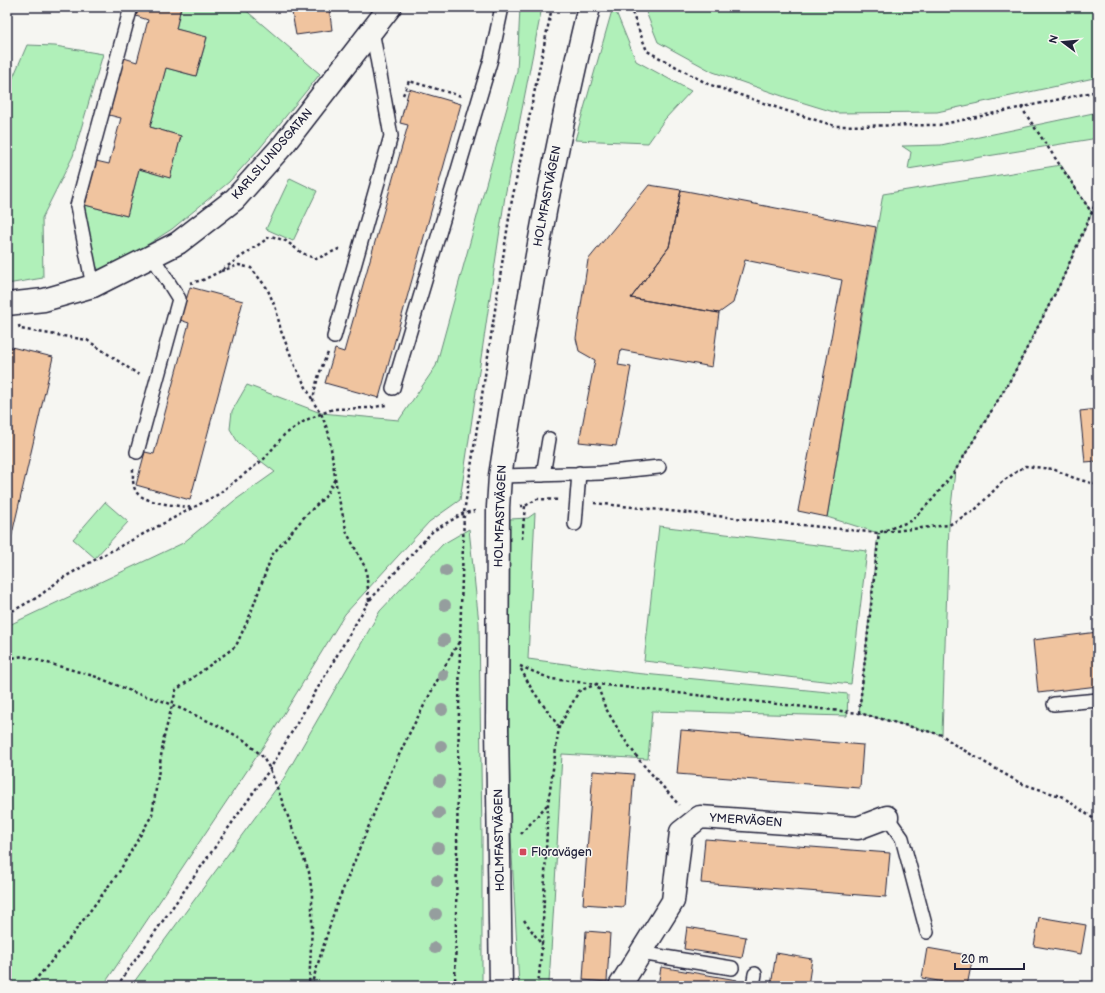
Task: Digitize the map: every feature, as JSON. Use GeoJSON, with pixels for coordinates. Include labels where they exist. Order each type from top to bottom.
{"type":"FeatureCollection","features":[{"type":"Feature","properties":{"kind":"street","name":"KARLSLUNDSGATAN"},"geometry":{"type":"LineString","coordinates":[[9,304],[44,300],[93,286],[178,243],[235,199],[284,144],[390,7]]}},
{"type":"Feature","properties":{"kind":"street","name":"HOLMFASTVÄGEN"},"geometry":{"type":"LineString","coordinates":[[501,986],[497,728],[498,507],[500,476],[533,275],[553,166],[589,7]]}},
{"type":"Feature","properties":{"kind":"street","name":"YMERVÄGEN"},"geometry":{"type":"LineString","coordinates":[[620,986],[673,901],[681,832],[700,817],[858,828],[887,817]]}},
{"type":"Feature","properties":{"kind":"lane"},"geometry":{"type":"LineString","coordinates":[[93,286],[77,206],[131,7]]}},
{"type":"Feature","properties":{"kind":"lane"},"geometry":{"type":"LineString","coordinates":[[393,388],[479,101],[491,59],[502,7]]}},
{"type":"Feature","properties":{"kind":"lane"},"geometry":{"type":"LineString","coordinates":[[334,337],[391,136],[372,30]]}},
{"type":"Feature","properties":{"kind":"lane"},"geometry":{"type":"LineString","coordinates":[[137,452],[179,299],[152,256]]}},
{"type":"Feature","properties":{"kind":"lane"},"geometry":{"type":"LineString","coordinates":[[543,475],[549,439]]}},
{"type":"Feature","properties":{"kind":"lane"},"geometry":{"type":"LineString","coordinates":[[500,476],[601,473],[659,467]]}},
{"type":"Feature","properties":{"kind":"lane"},"geometry":{"type":"LineString","coordinates":[[575,524],[579,473]]}},
{"type":"Feature","properties":{"kind":"lane"},"geometry":{"type":"LineString","coordinates":[[1054,704],[1098,700]]}},
{"type":"Feature","properties":{"kind":"lane"},"geometry":{"type":"LineString","coordinates":[[887,817],[902,838],[926,932]]}},
{"type":"Feature","properties":{"kind":"lane"},"geometry":{"type":"LineString","coordinates":[[640,953],[732,968]]}},
{"type":"Feature","properties":{"kind":"path"},"geometry":{"type":"LineString","coordinates":[[455,986],[460,640],[464,513],[510,205],[552,7]]}},
{"type":"Feature","properties":{"kind":"path"},"geometry":{"type":"LineString","coordinates":[[630,7],[647,51],[708,84],[835,126],[939,125],[1098,91]]}},
{"type":"Feature","properties":{"kind":"path"},"geometry":{"type":"LineString","coordinates":[[7,42],[9,68],[7,70]]}},
{"type":"Feature","properties":{"kind":"path"},"geometry":{"type":"LineString","coordinates":[[388,118],[396,112],[409,81],[479,101]]}},
{"type":"Feature","properties":{"kind":"path"},"geometry":{"type":"LineString","coordinates":[[1021,107],[1098,222]]}},
{"type":"Feature","properties":{"kind":"path"},"geometry":{"type":"LineString","coordinates":[[878,533],[911,521],[933,499],[955,471],[1012,376],[1061,282],[1098,198]]}},
{"type":"Feature","properties":{"kind":"path"},"geometry":{"type":"LineString","coordinates":[[219,272],[271,236],[286,241],[302,253],[316,259],[346,247],[359,250]]}},
{"type":"Feature","properties":{"kind":"path"},"geometry":{"type":"LineString","coordinates":[[174,291],[184,284],[203,280],[219,272],[239,265],[251,268],[267,288],[276,309],[281,331],[295,366],[313,402],[321,413],[329,434],[337,491],[347,533],[366,569],[369,601]]}},
{"type":"Feature","properties":{"kind":"path"},"geometry":{"type":"LineString","coordinates":[[9,304],[20,330],[87,340],[142,377],[156,381]]}},
{"type":"Feature","properties":{"kind":"path"},"geometry":{"type":"LineString","coordinates":[[313,402],[319,373],[334,337]]}},
{"type":"Feature","properties":{"kind":"path"},"geometry":{"type":"LineString","coordinates":[[7,614],[38,597],[61,579],[217,496],[264,459],[284,435],[306,420],[333,409],[368,408],[389,405],[399,394],[393,388]]}},
{"type":"Feature","properties":{"kind":"path"},"geometry":{"type":"LineString","coordinates":[[137,452],[133,467],[132,481],[137,493],[149,501],[193,508]]}},
{"type":"Feature","properties":{"kind":"path"},"geometry":{"type":"LineString","coordinates":[[118,986],[270,769],[369,601],[433,530],[464,513],[498,507],[524,506],[537,499],[577,501],[878,533],[949,525],[975,510],[1003,481],[1025,466],[1053,470],[1098,485]]}},
{"type":"Feature","properties":{"kind":"path"},"geometry":{"type":"LineString","coordinates":[[30,986],[61,950],[119,872],[152,815],[164,737],[176,690],[236,646],[250,615],[272,555],[305,516],[325,497],[336,477]]}},
{"type":"Feature","properties":{"kind":"path"},"geometry":{"type":"LineString","coordinates":[[522,544],[524,506]]}},
{"type":"Feature","properties":{"kind":"path"},"geometry":{"type":"LineString","coordinates":[[859,713],[878,533]]}},
{"type":"Feature","properties":{"kind":"path"},"geometry":{"type":"LineString","coordinates":[[310,986],[335,908],[387,781],[410,732],[460,640]]}},
{"type":"Feature","properties":{"kind":"path"},"geometry":{"type":"LineString","coordinates":[[7,659],[23,656],[97,677],[138,694],[172,705],[221,727],[244,740],[262,756],[270,769],[309,872],[312,900],[310,986]]}},
{"type":"Feature","properties":{"kind":"path"},"geometry":{"type":"LineString","coordinates":[[518,663],[531,688],[559,727]]}},
{"type":"Feature","properties":{"kind":"path"},"geometry":{"type":"LineString","coordinates":[[520,667],[552,680],[859,713],[942,735],[955,745],[1020,784],[1063,797],[1098,822]]}},
{"type":"Feature","properties":{"kind":"path"},"geometry":{"type":"LineString","coordinates":[[538,986],[542,945],[548,804],[559,727],[579,690],[597,684]]}},
{"type":"Feature","properties":{"kind":"path"},"geometry":{"type":"LineString","coordinates":[[597,684],[605,706],[622,736],[640,761],[694,822]]}},
{"type":"Feature","properties":{"kind":"path"},"geometry":{"type":"LineString","coordinates":[[517,839],[548,804]]}},
{"type":"Feature","properties":{"kind":"path"},"geometry":{"type":"LineString","coordinates":[[523,919],[542,945]]}},
{"type":"Feature","properties":{"kind":"green space"},"geometry":{"type":"Polygon","coordinates":[[[181,7],[242,7],[320,74],[260,148],[229,182],[172,229],[136,252],[99,270],[87,253],[80,221],[85,205],[127,216],[139,169],[170,177],[181,136],[150,127],[166,68],[196,76],[207,38],[176,29],[181,7]]]}},
{"type":"Feature","properties":{"kind":"green space"},"geometry":{"type":"Polygon","coordinates":[[[520,7],[542,7],[505,196],[460,500],[429,522],[345,614],[269,738],[103,986],[7,986],[7,626],[183,543],[234,501],[275,472],[239,444],[230,429],[232,411],[247,385],[321,413],[399,420],[436,366],[517,71],[520,7]]]}},
{"type":"Feature","properties":{"kind":"green space"},"geometry":{"type":"Polygon","coordinates":[[[613,7],[636,61],[691,91],[665,119],[648,143],[575,140],[613,7]]]}},
{"type":"Feature","properties":{"kind":"green space"},"geometry":{"type":"Polygon","coordinates":[[[644,7],[1098,7],[1098,76],[937,112],[837,113],[713,72],[658,42],[644,7]]]}},
{"type":"Feature","properties":{"kind":"green space"},"geometry":{"type":"Polygon","coordinates":[[[27,45],[55,46],[103,54],[73,156],[42,218],[43,278],[7,284],[7,87],[12,80],[27,45]]]}},
{"type":"Feature","properties":{"kind":"green space"},"geometry":{"type":"Polygon","coordinates":[[[1098,112],[1098,138],[908,169],[911,152],[902,146],[941,145],[1098,112]]]}},
{"type":"Feature","properties":{"kind":"green space"},"geometry":{"type":"Polygon","coordinates":[[[1061,165],[1092,213],[1061,282],[1012,377],[955,471],[949,525],[942,735],[859,713],[878,533],[827,517],[883,194],[1061,165]]]}},
{"type":"Feature","properties":{"kind":"green space"},"geometry":{"type":"Polygon","coordinates":[[[290,178],[317,191],[293,241],[266,229],[290,178]]]}},
{"type":"Feature","properties":{"kind":"green space"},"geometry":{"type":"Polygon","coordinates":[[[105,502],[128,522],[95,558],[73,539],[105,502]]]}},
{"type":"Feature","properties":{"kind":"green space"},"geometry":{"type":"Polygon","coordinates":[[[535,513],[528,659],[634,673],[848,694],[847,716],[652,711],[648,759],[562,754],[549,983],[581,986],[519,986],[511,836],[509,728],[510,519],[528,518],[535,513]]]}},
{"type":"Feature","properties":{"kind":"green space"},"geometry":{"type":"Polygon","coordinates":[[[659,526],[867,551],[851,684],[644,661],[659,526]]]}},
{"type":"Feature","properties":{"kind":"green space"},"geometry":{"type":"Polygon","coordinates":[[[469,529],[479,623],[482,837],[482,986],[131,986],[284,778],[380,611],[443,544],[469,529]]]}},
{"type":"Feature","properties":{"kind":"building"},"geometry":{"type":"Polygon","coordinates":[[[139,7],[181,7],[176,29],[207,37],[196,76],[166,68],[150,127],[181,136],[170,178],[139,169],[127,216],[85,205],[96,161],[109,164],[121,118],[109,115],[124,58],[137,62],[148,20],[136,16],[139,7]]]}},
{"type":"Feature","properties":{"kind":"building"},"geometry":{"type":"Polygon","coordinates":[[[291,7],[329,7],[332,30],[296,35],[291,7]]]}},
{"type":"Feature","properties":{"kind":"building"},"geometry":{"type":"Polygon","coordinates":[[[409,89],[461,104],[379,398],[325,383],[335,349],[344,352],[408,125],[400,123],[409,89]]]}},
{"type":"Feature","properties":{"kind":"building"},"geometry":{"type":"Polygon","coordinates":[[[649,185],[681,190],[669,247],[631,298],[719,313],[712,367],[621,350],[618,365],[631,367],[616,446],[579,442],[595,360],[579,351],[576,338],[588,260],[649,185]]]}},
{"type":"Feature","properties":{"kind":"building"},"geometry":{"type":"Polygon","coordinates":[[[681,190],[876,227],[827,517],[798,511],[842,280],[745,260],[733,303],[719,313],[631,298],[669,247],[681,190]]]}},
{"type":"Feature","properties":{"kind":"building"},"geometry":{"type":"Polygon","coordinates":[[[190,287],[243,301],[190,500],[136,485],[145,452],[154,454],[189,323],[180,320],[190,287]]]}},
{"type":"Feature","properties":{"kind":"building"},"geometry":{"type":"Polygon","coordinates":[[[7,346],[53,357],[7,556],[7,346]]]}},
{"type":"Feature","properties":{"kind":"building"},"geometry":{"type":"Polygon","coordinates":[[[1098,409],[1098,461],[1085,462],[1080,411],[1098,409]]]}},
{"type":"Feature","properties":{"kind":"building"},"geometry":{"type":"Polygon","coordinates":[[[1098,632],[1098,686],[1038,693],[1033,640],[1098,632]]]}},
{"type":"Feature","properties":{"kind":"building"},"geometry":{"type":"Polygon","coordinates":[[[681,730],[863,745],[860,788],[677,774],[681,730]]]}},
{"type":"Feature","properties":{"kind":"building"},"geometry":{"type":"Polygon","coordinates":[[[593,771],[634,774],[624,907],[583,904],[593,771]]]}},
{"type":"Feature","properties":{"kind":"building"},"geometry":{"type":"Polygon","coordinates":[[[705,839],[890,853],[886,897],[701,883],[705,839]]]}},
{"type":"Feature","properties":{"kind":"building"},"geometry":{"type":"Polygon","coordinates":[[[1039,917],[1086,925],[1081,954],[1034,946],[1039,917]]]}},
{"type":"Feature","properties":{"kind":"building"},"geometry":{"type":"Polygon","coordinates":[[[687,927],[746,937],[742,958],[684,949],[687,927]]]}},
{"type":"Feature","properties":{"kind":"building"},"geometry":{"type":"Polygon","coordinates":[[[586,931],[610,933],[607,982],[583,980],[586,931]]]}},
{"type":"Feature","properties":{"kind":"building"},"geometry":{"type":"Polygon","coordinates":[[[927,948],[973,956],[967,986],[949,986],[949,983],[922,978],[927,948]]]}},
{"type":"Feature","properties":{"kind":"building"},"geometry":{"type":"Polygon","coordinates":[[[776,953],[812,959],[808,986],[771,986],[776,953]]]}},
{"type":"Feature","properties":{"kind":"building"},"geometry":{"type":"Polygon","coordinates":[[[661,967],[737,980],[737,986],[658,986],[661,967]]]}},
{"type":"Feature","properties":{"kind":"place","name":"Floravägen"},"geometry":{"type":"Point","coordinates":[523,852]}}]}
